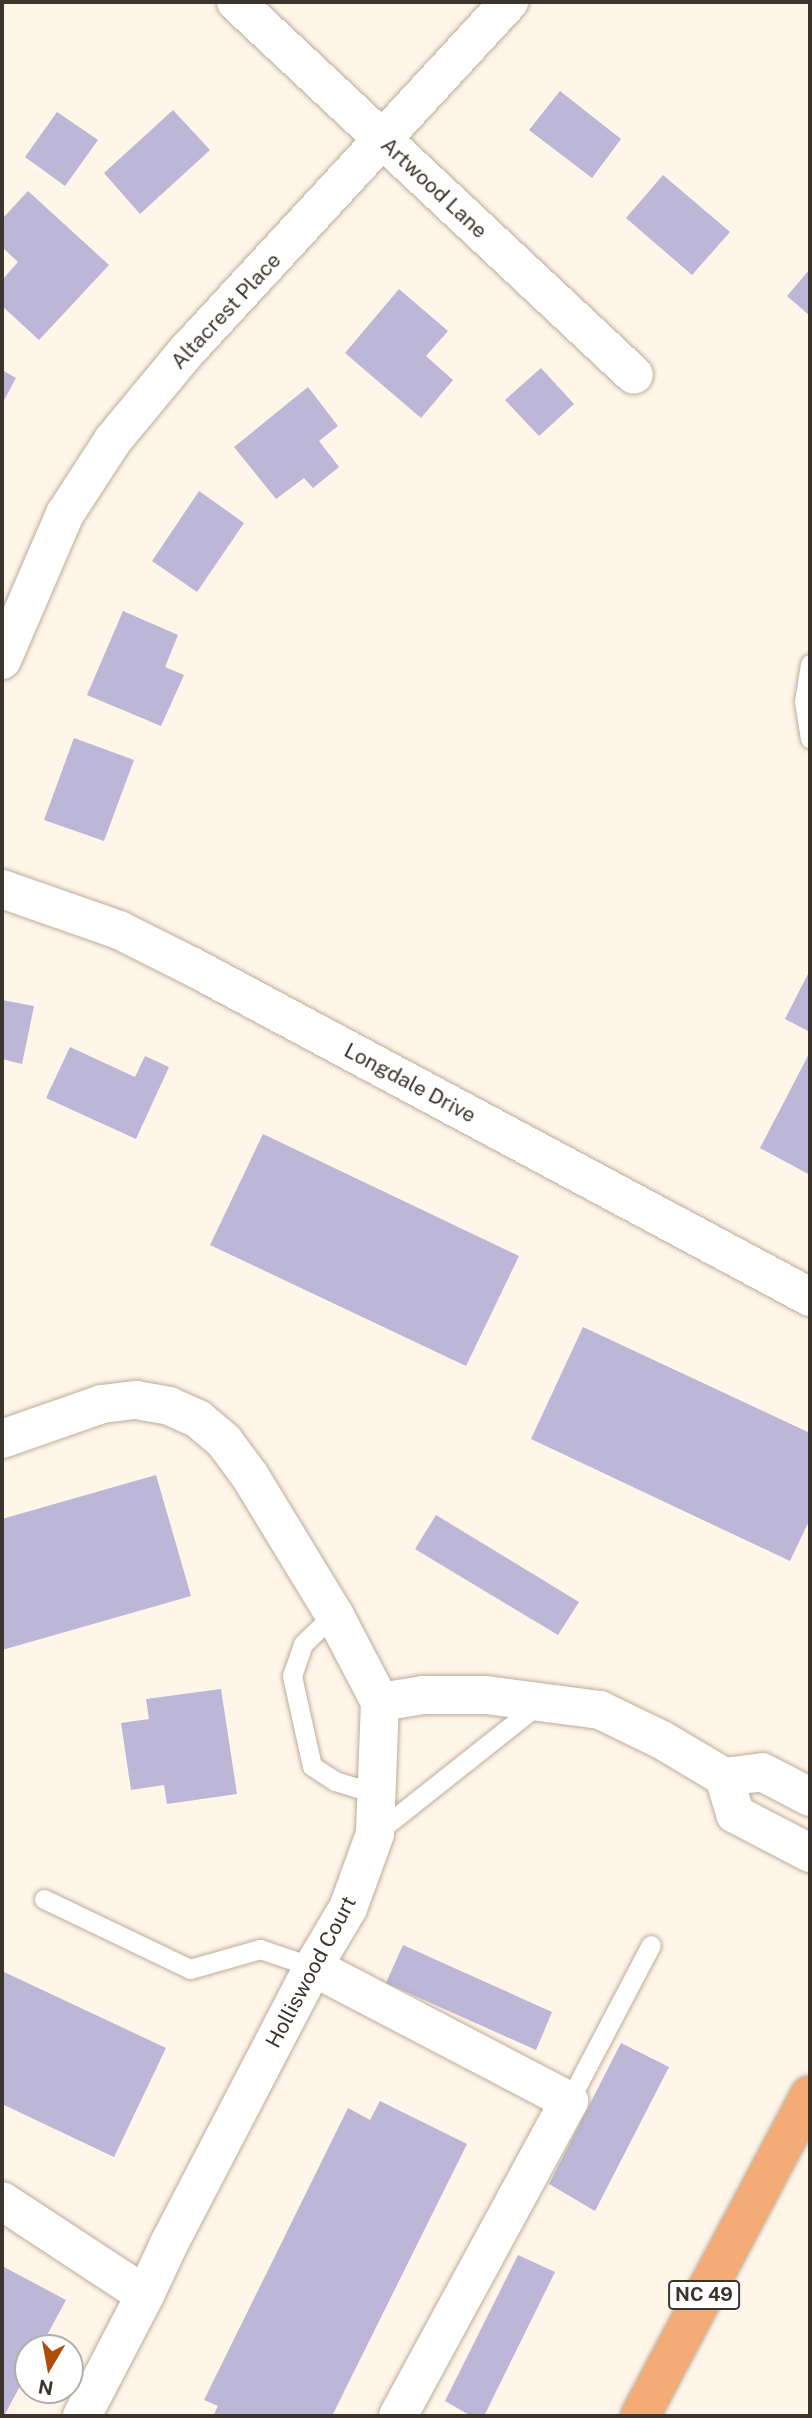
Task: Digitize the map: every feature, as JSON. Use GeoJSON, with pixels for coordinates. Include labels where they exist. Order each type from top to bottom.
{"type":"FeatureCollection","features":[{"type":"Feature","properties":{"kind":"main road","name":"NC 49"},"geometry":{"type":"LineString","coordinates":[[640,2416],[810,2095]]}},
{"type":"Feature","properties":{"kind":"street","name":"Artwood Lane"},"geometry":{"type":"LineString","coordinates":[[236,2],[634,375]]}},
{"type":"Feature","properties":{"kind":"street","name":"Altacrest Place"},"geometry":{"type":"LineString","coordinates":[[2,660],[65,514],[113,440],[185,353],[384,141],[509,2]]}},
{"type":"Feature","properties":{"kind":"street","name":"Longdale Drive"},"geometry":{"type":"LineString","coordinates":[[2,889],[119,930],[181,961],[810,1297]]}},
{"type":"Feature","properties":{"kind":"street","name":"Holliswood Court"},"geometry":{"type":"LineString","coordinates":[[2,1439],[102,1404],[136,1400],[169,1406],[198,1419],[224,1441],[250,1476],[334,1614],[380,1702],[375,1834],[348,1908],[313,1967],[82,2416]]}},
{"type":"Feature","properties":{"kind":"street"},"geometry":{"type":"LineString","coordinates":[[380,1702],[423,1695],[461,1695],[542,1701],[600,1710],[662,1740],[724,1777],[762,1772],[810,1797]]}},
{"type":"Feature","properties":{"kind":"street"},"geometry":{"type":"LineString","coordinates":[[724,1777],[735,1814],[810,1853]]}},
{"type":"Feature","properties":{"kind":"street"},"geometry":{"type":"LineString","coordinates":[[313,1967],[569,2101],[398,2416]]}},
{"type":"Feature","properties":{"kind":"street"},"geometry":{"type":"LineString","coordinates":[[2,2201],[145,2295]]}},
{"type":"Feature","properties":{"kind":"lane"},"geometry":{"type":"LineString","coordinates":[[810,664],[804,701],[810,739]]}},
{"type":"Feature","properties":{"kind":"lane"},"geometry":{"type":"LineString","coordinates":[[334,1614],[303,1644],[292,1676],[312,1766],[335,1781],[377,1794]]}},
{"type":"Feature","properties":{"kind":"lane"},"geometry":{"type":"LineString","coordinates":[[375,1834],[542,1701]]}},
{"type":"Feature","properties":{"kind":"lane"},"geometry":{"type":"LineString","coordinates":[[44,1899],[190,1969],[260,1949],[313,1967]]}},
{"type":"Feature","properties":{"kind":"lane"},"geometry":{"type":"LineString","coordinates":[[569,2101],[651,1945]]}},
{"type":"Feature","properties":{"kind":"building"},"geometry":{"type":"Polygon","coordinates":[[[560,91],[621,139],[592,178],[529,130],[560,91]]]}},
{"type":"Feature","properties":{"kind":"building"},"geometry":{"type":"Polygon","coordinates":[[[173,110],[210,150],[140,214],[104,173],[173,110]]]}},
{"type":"Feature","properties":{"kind":"building"},"geometry":{"type":"Polygon","coordinates":[[[57,112],[98,140],[65,186],[25,157],[57,112]]]}},
{"type":"Feature","properties":{"kind":"building"},"geometry":{"type":"Polygon","coordinates":[[[663,175],[730,232],[692,275],[626,218],[663,175]]]}},
{"type":"Feature","properties":{"kind":"building"},"geometry":{"type":"Polygon","coordinates":[[[28,191],[109,265],[39,340],[2,306],[2,280],[18,262],[2,247],[2,219],[28,191]]]}},
{"type":"Feature","properties":{"kind":"building"},"geometry":{"type":"Polygon","coordinates":[[[810,269],[810,316],[787,296],[810,269]]]}},
{"type":"Feature","properties":{"kind":"building"},"geometry":{"type":"Polygon","coordinates":[[[399,289],[448,331],[426,356],[453,380],[421,418],[345,353],[399,289]]]}},
{"type":"Feature","properties":{"kind":"building"},"geometry":{"type":"Polygon","coordinates":[[[541,368],[574,404],[539,436],[505,400],[541,368]]]}},
{"type":"Feature","properties":{"kind":"building"},"geometry":{"type":"Polygon","coordinates":[[[2,370],[16,378],[2,404],[2,370]]]}},
{"type":"Feature","properties":{"kind":"building"},"geometry":{"type":"Polygon","coordinates":[[[308,387],[338,426],[319,441],[339,467],[313,488],[304,478],[276,499],[234,447],[308,387]]]}},
{"type":"Feature","properties":{"kind":"building"},"geometry":{"type":"Polygon","coordinates":[[[199,491],[244,523],[197,592],[152,561],[199,491]]]}},
{"type":"Feature","properties":{"kind":"building"},"geometry":{"type":"Polygon","coordinates":[[[123,611],[178,635],[165,667],[184,675],[161,726],[87,695],[123,611]]]}},
{"type":"Feature","properties":{"kind":"building"},"geometry":{"type":"Polygon","coordinates":[[[74,738],[134,760],[104,841],[44,820],[74,738]]]}},
{"type":"Feature","properties":{"kind":"building"},"geometry":{"type":"Polygon","coordinates":[[[810,970],[810,1032],[785,1019],[810,970]]]}},
{"type":"Feature","properties":{"kind":"building"},"geometry":{"type":"Polygon","coordinates":[[[2,1000],[34,1006],[22,1064],[2,1059],[2,1000]]]}},
{"type":"Feature","properties":{"kind":"building"},"geometry":{"type":"Polygon","coordinates":[[[70,1047],[135,1077],[145,1056],[169,1067],[136,1139],[46,1098],[70,1047]]]}},
{"type":"Feature","properties":{"kind":"building"},"geometry":{"type":"Polygon","coordinates":[[[810,1052],[810,1175],[760,1148],[810,1052]]]}},
{"type":"Feature","properties":{"kind":"building"},"geometry":{"type":"Polygon","coordinates":[[[263,1134],[519,1256],[466,1366],[210,1245],[263,1134]]]}},
{"type":"Feature","properties":{"kind":"building"},"geometry":{"type":"Polygon","coordinates":[[[583,1327],[810,1433],[810,1519],[790,1561],[531,1439],[583,1327]]]}},
{"type":"Feature","properties":{"kind":"building"},"geometry":{"type":"Polygon","coordinates":[[[156,1475],[191,1596],[2,1650],[2,1519],[156,1475]]]}},
{"type":"Feature","properties":{"kind":"building"},"geometry":{"type":"Polygon","coordinates":[[[436,1515],[579,1602],[558,1635],[415,1549],[436,1515]]]}},
{"type":"Feature","properties":{"kind":"building"},"geometry":{"type":"Polygon","coordinates":[[[221,1689],[237,1794],[167,1804],[164,1785],[131,1790],[121,1723],[149,1719],[146,1699],[221,1689]]]}},
{"type":"Feature","properties":{"kind":"building"},"geometry":{"type":"Polygon","coordinates":[[[403,1945],[552,2012],[536,2050],[386,1983],[403,1945]]]}},
{"type":"Feature","properties":{"kind":"building"},"geometry":{"type":"Polygon","coordinates":[[[2,1971],[166,2048],[114,2157],[2,2104],[2,1971]]]}},
{"type":"Feature","properties":{"kind":"building"},"geometry":{"type":"Polygon","coordinates":[[[621,2043],[669,2067],[595,2211],[549,2184],[621,2043]]]}},
{"type":"Feature","properties":{"kind":"building"},"geometry":{"type":"Polygon","coordinates":[[[380,2101],[467,2144],[332,2416],[213,2416],[218,2406],[204,2400],[348,2108],[370,2120],[380,2101]]]}},
{"type":"Feature","properties":{"kind":"building"},"geometry":{"type":"Polygon","coordinates":[[[518,2255],[555,2272],[484,2416],[471,2416],[445,2401],[518,2255]]]}},
{"type":"Feature","properties":{"kind":"building"},"geometry":{"type":"Polygon","coordinates":[[[2,2266],[66,2300],[48,2334],[14,2334],[14,2397],[4,2416],[2,2266]]]}}]}
